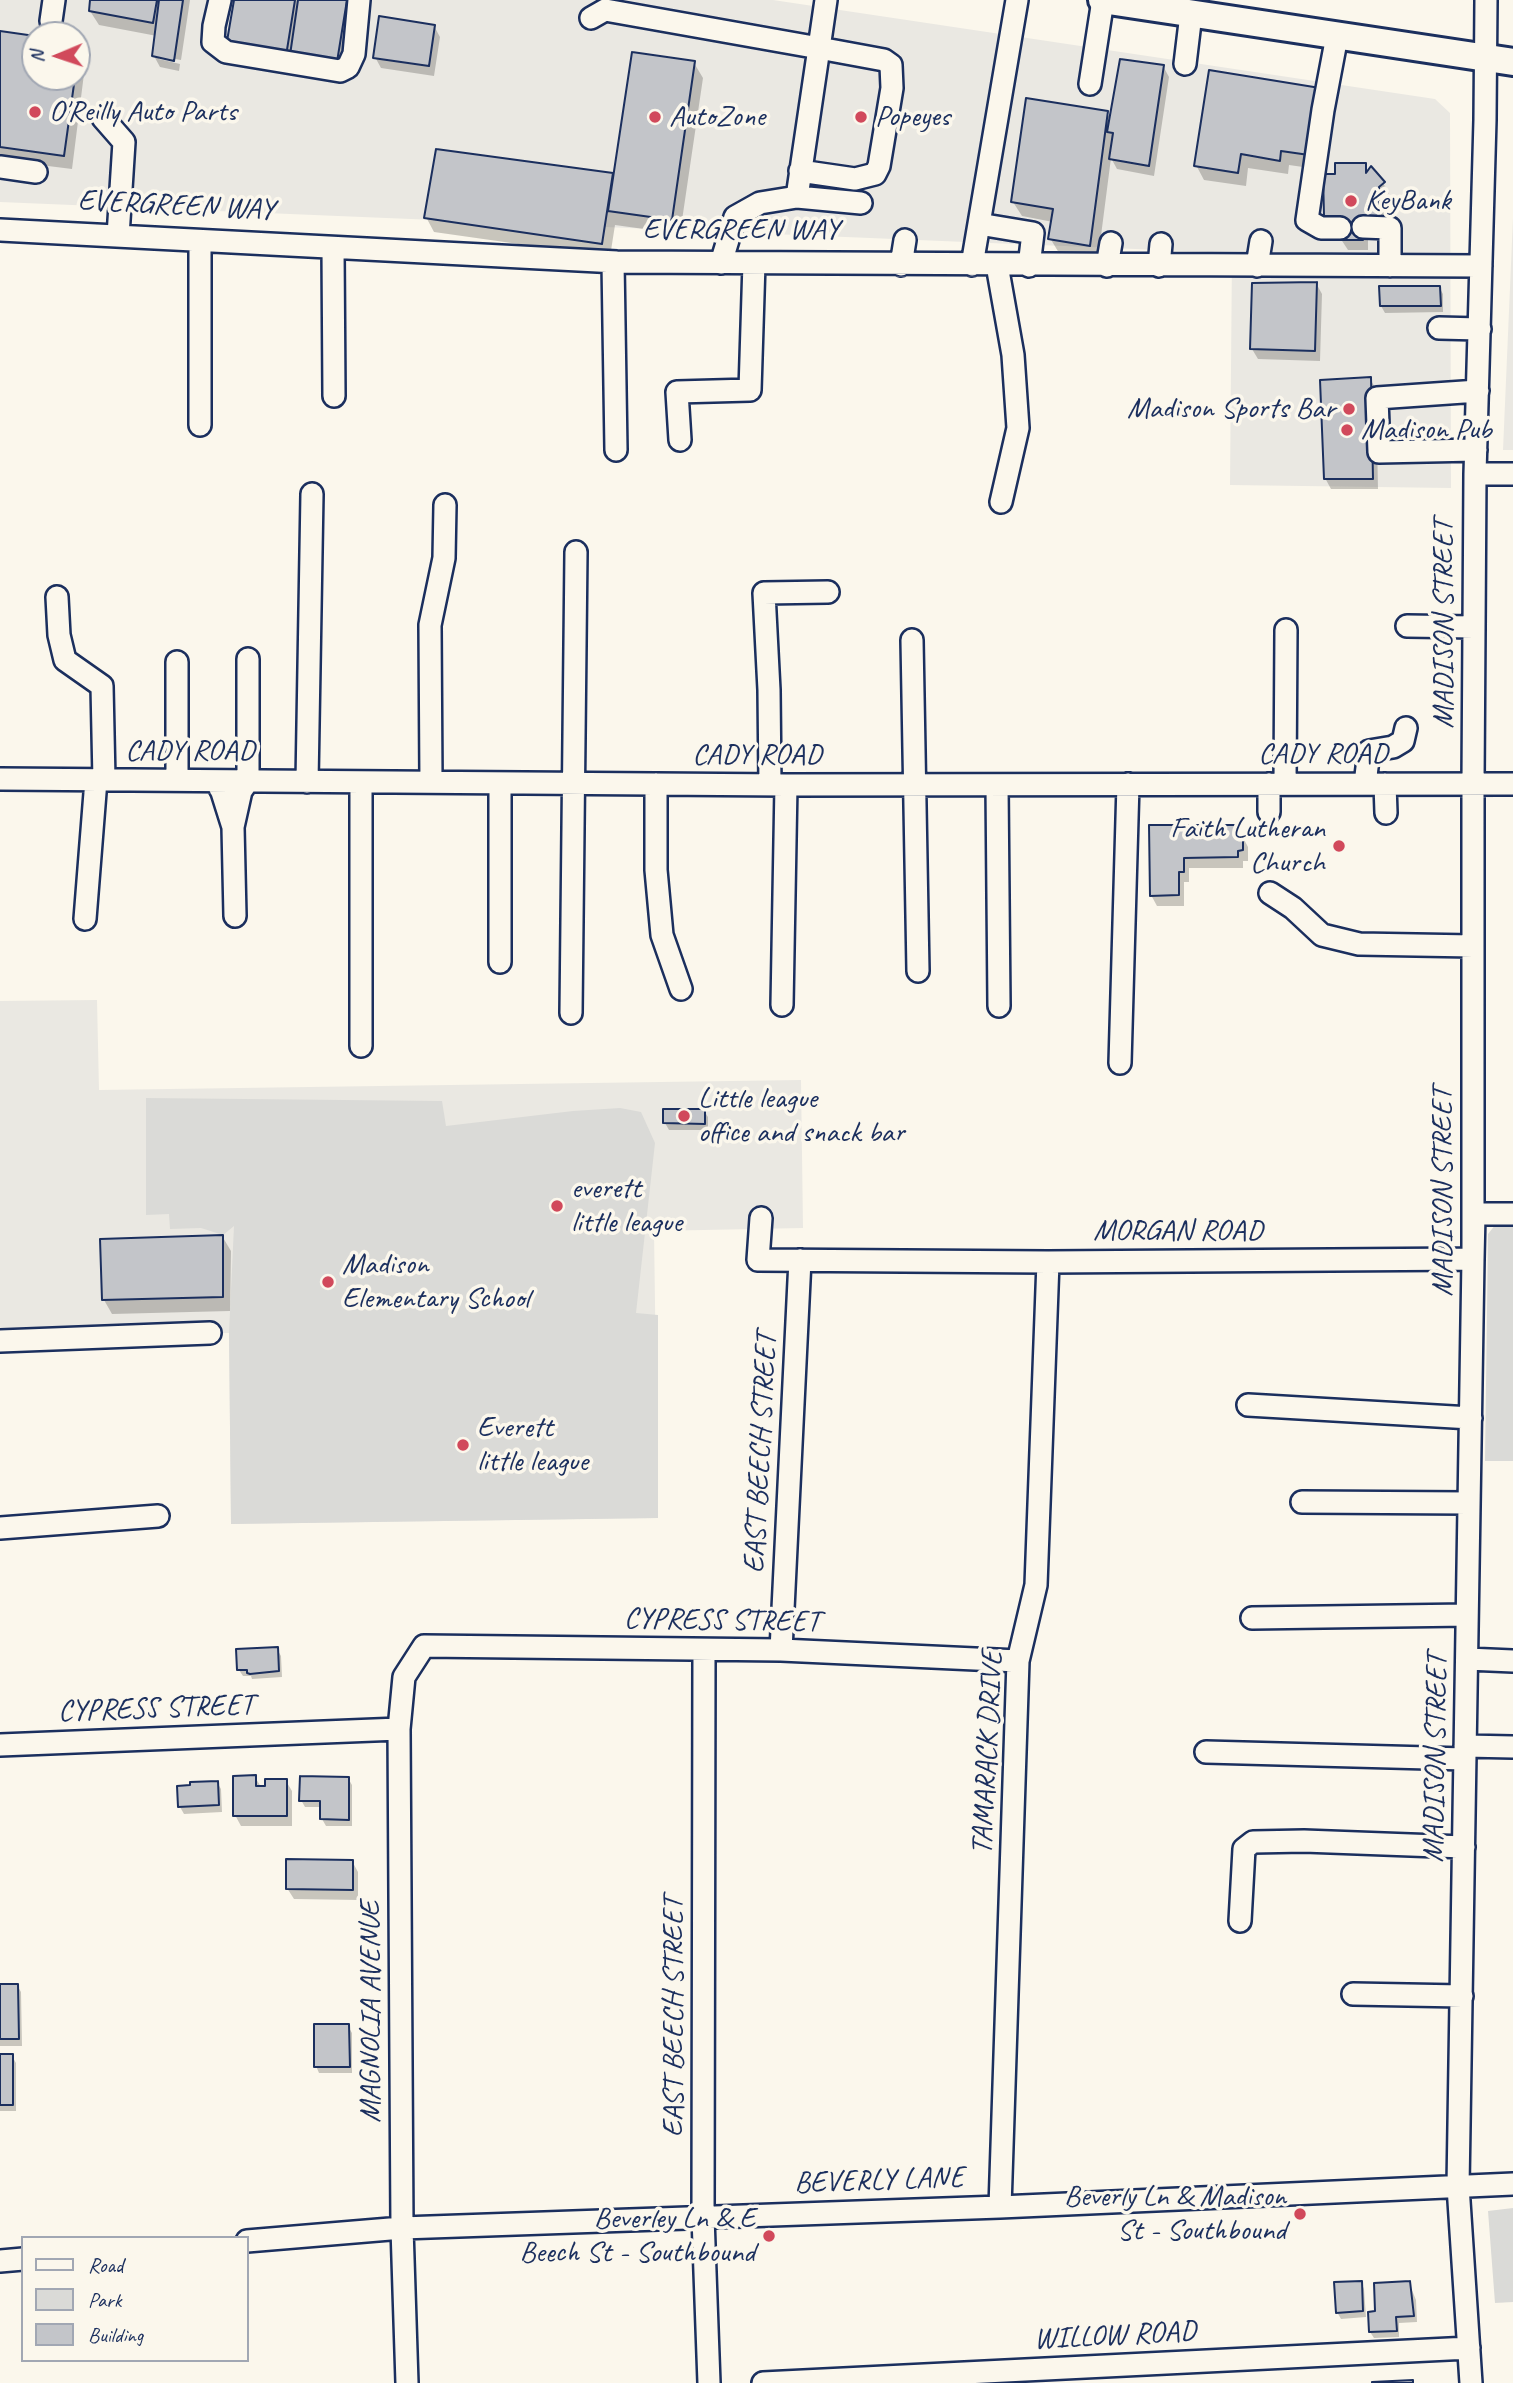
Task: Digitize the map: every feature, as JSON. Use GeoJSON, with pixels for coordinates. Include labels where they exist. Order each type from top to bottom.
{"type":"FeatureCollection","features":[{"type":"Feature","properties":{"kind":"main road"},"geometry":{"type":"LineString","coordinates":[[1115,1],[1202,10],[1337,36],[1513,62]]}},
{"type":"Feature","properties":{"kind":"street"},"geometry":{"type":"LineString","coordinates":[[220,0],[214,26],[214,42],[226,52],[340,71],[348,67],[354,54],[359,0]]}},
{"type":"Feature","properties":{"kind":"street"},"geometry":{"type":"LineString","coordinates":[[593,0],[591,18],[605,10],[884,60],[891,65],[892,88],[879,166],[875,174],[855,179],[800,171]]}},
{"type":"Feature","properties":{"kind":"street"},"geometry":{"type":"LineString","coordinates":[[797,197],[826,0]]}},
{"type":"Feature","properties":{"kind":"street"},"geometry":{"type":"LineString","coordinates":[[972,265],[1017,0]]}},
{"type":"Feature","properties":{"kind":"street","name":"MADISON STREET"},"geometry":{"type":"LineString","coordinates":[[1471,2383],[1458,2186],[1473,1259],[1472,783],[1475,474],[1486,0]]}},
{"type":"Feature","properties":{"kind":"street"},"geometry":{"type":"LineString","coordinates":[[1090,84],[1115,1]]}},
{"type":"Feature","properties":{"kind":"street"},"geometry":{"type":"LineString","coordinates":[[1185,64],[1202,10]]}},
{"type":"Feature","properties":{"kind":"street"},"geometry":{"type":"LineString","coordinates":[[1337,36],[1307,220],[1321,228],[1340,228]]}},
{"type":"Feature","properties":{"kind":"street"},"geometry":{"type":"LineString","coordinates":[[103,118],[124,142],[118,236]]}},
{"type":"Feature","properties":{"kind":"street"},"geometry":{"type":"LineString","coordinates":[[0,167],[36,172]]}},
{"type":"Feature","properties":{"kind":"street"},"geometry":{"type":"LineString","coordinates":[[721,263],[735,217],[760,203],[797,197],[861,203]]}},
{"type":"Feature","properties":{"kind":"street"},"geometry":{"type":"LineString","coordinates":[[979,224],[1033,233],[1029,266]]}},
{"type":"Feature","properties":{"kind":"street"},"geometry":{"type":"LineString","coordinates":[[1363,228],[1390,228],[1390,266]]}},
{"type":"Feature","properties":{"kind":"street","name":"EVERGREEN WAY"},"geometry":{"type":"LineString","coordinates":[[0,230],[613,262],[1258,266],[1334,271],[1390,266],[1481,266]]}},
{"type":"Feature","properties":{"kind":"street"},"geometry":{"type":"LineString","coordinates":[[901,265],[905,240]]}},
{"type":"Feature","properties":{"kind":"street"},"geometry":{"type":"LineString","coordinates":[[200,241],[200,425]]}},
{"type":"Feature","properties":{"kind":"street"},"geometry":{"type":"LineString","coordinates":[[1258,266],[1261,241]]}},
{"type":"Feature","properties":{"kind":"street"},"geometry":{"type":"LineString","coordinates":[[1107,266],[1111,243]]}},
{"type":"Feature","properties":{"kind":"street"},"geometry":{"type":"LineString","coordinates":[[1159,266],[1161,244]]}},
{"type":"Feature","properties":{"kind":"street"},"geometry":{"type":"LineString","coordinates":[[333,247],[334,396]]}},
{"type":"Feature","properties":{"kind":"street"},"geometry":{"type":"LineString","coordinates":[[613,262],[615,450]]}},
{"type":"Feature","properties":{"kind":"street"},"geometry":{"type":"LineString","coordinates":[[680,440],[677,392],[750,390],[754,263]]}},
{"type":"Feature","properties":{"kind":"street"},"geometry":{"type":"LineString","coordinates":[[997,265],[1013,355],[1018,428],[1001,502]]}},
{"type":"Feature","properties":{"kind":"street"},"geometry":{"type":"LineString","coordinates":[[1439,328],[1480,329]]}},
{"type":"Feature","properties":{"kind":"street"},"geometry":{"type":"LineString","coordinates":[[1476,450],[1379,452],[1377,398],[1478,391]]}},
{"type":"Feature","properties":{"kind":"street"},"geometry":{"type":"LineString","coordinates":[[1475,474],[1513,474]]}},
{"type":"Feature","properties":{"kind":"street"},"geometry":{"type":"LineString","coordinates":[[307,782],[312,494]]}},
{"type":"Feature","properties":{"kind":"street"},"geometry":{"type":"LineString","coordinates":[[431,782],[430,625],[444,558],[445,505]]}},
{"type":"Feature","properties":{"kind":"street"},"geometry":{"type":"LineString","coordinates":[[571,1013],[576,552]]}},
{"type":"Feature","properties":{"kind":"street"},"geometry":{"type":"LineString","coordinates":[[782,1005],[778,785],[764,593],[828,592]]}},
{"type":"Feature","properties":{"kind":"street"},"geometry":{"type":"LineString","coordinates":[[57,597],[59,635],[65,660],[102,686],[100,780],[85,919]]}},
{"type":"Feature","properties":{"kind":"street"},"geometry":{"type":"LineString","coordinates":[[1407,626],[1474,627]]}},
{"type":"Feature","properties":{"kind":"street"},"geometry":{"type":"LineString","coordinates":[[1269,812],[1277,784],[1286,630]]}},
{"type":"Feature","properties":{"kind":"street"},"geometry":{"type":"LineString","coordinates":[[912,640],[918,971]]}},
{"type":"Feature","properties":{"kind":"street"},"geometry":{"type":"LineString","coordinates":[[235,916],[233,827],[241,791],[248,781],[248,659]]}},
{"type":"Feature","properties":{"kind":"street"},"geometry":{"type":"LineString","coordinates":[[177,662],[177,780]]}},
{"type":"Feature","properties":{"kind":"street"},"geometry":{"type":"LineString","coordinates":[[1386,813],[1375,784],[1368,751],[1393,747],[1403,741],[1406,728]]}},
{"type":"Feature","properties":{"kind":"street","name":"CADY ROAD"},"geometry":{"type":"LineString","coordinates":[[0,779],[778,785],[1513,784]]}},
{"type":"Feature","properties":{"kind":"street"},"geometry":{"type":"LineString","coordinates":[[216,781],[233,827]]}},
{"type":"Feature","properties":{"kind":"street"},"geometry":{"type":"LineString","coordinates":[[361,782],[361,1046]]}},
{"type":"Feature","properties":{"kind":"street"},"geometry":{"type":"LineString","coordinates":[[500,783],[500,962]]}},
{"type":"Feature","properties":{"kind":"street"},"geometry":{"type":"LineString","coordinates":[[656,784],[656,870],[662,935],[681,989]]}},
{"type":"Feature","properties":{"kind":"street"},"geometry":{"type":"LineString","coordinates":[[1120,1063],[1128,784]]}},
{"type":"Feature","properties":{"kind":"street"},"geometry":{"type":"LineString","coordinates":[[997,785],[999,1006]]}},
{"type":"Feature","properties":{"kind":"street"},"geometry":{"type":"LineString","coordinates":[[1270,893],[1293,908],[1322,935],[1359,944],[1390,938],[1473,946]]}},
{"type":"Feature","properties":{"kind":"street"},"geometry":{"type":"LineString","coordinates":[[1473,1259],[1474,1214],[1513,1214]]}},
{"type":"Feature","properties":{"kind":"street","name":"MORGAN ROAD"},"geometry":{"type":"LineString","coordinates":[[761,1218],[758,1260],[1048,1262],[1473,1259]]}},
{"type":"Feature","properties":{"kind":"street","name":"EAST BEECH STREET"},"geometry":{"type":"LineString","coordinates":[[781,1650],[800,1260]]}},
{"type":"Feature","properties":{"kind":"street","name":"TAMARACK DRIVE"},"geometry":{"type":"LineString","coordinates":[[1000,2207],[1018,1661],[1036,1584],[1048,1262]]}},
{"type":"Feature","properties":{"kind":"street"},"geometry":{"type":"LineString","coordinates":[[0,1341],[210,1333]]}},
{"type":"Feature","properties":{"kind":"street"},"geometry":{"type":"LineString","coordinates":[[1248,1405],[1471,1418]]}},
{"type":"Feature","properties":{"kind":"street"},"geometry":{"type":"LineString","coordinates":[[1302,1502],[1469,1503]]}},
{"type":"Feature","properties":{"kind":"street"},"geometry":{"type":"LineString","coordinates":[[0,1528],[158,1516]]}},
{"type":"Feature","properties":{"kind":"street"},"geometry":{"type":"LineString","coordinates":[[1252,1618],[1468,1615]]}},
{"type":"Feature","properties":{"kind":"street","name":"CYPRESS STREET"},"geometry":{"type":"LineString","coordinates":[[424,1646],[781,1650],[1018,1661]]}},
{"type":"Feature","properties":{"kind":"street","name":"MAGNOLIA AVENUE"},"geometry":{"type":"LineString","coordinates":[[407,2383],[402,2228],[399,1729],[404,1677],[424,1646]]}},
{"type":"Feature","properties":{"kind":"street","name":"EAST BEECH STREET"},"geometry":{"type":"LineString","coordinates":[[704,1650],[703,2217],[709,2383]]}},
{"type":"Feature","properties":{"kind":"street"},"geometry":{"type":"LineString","coordinates":[[1467,1660],[1513,1661]]}},
{"type":"Feature","properties":{"kind":"street","name":"CYPRESS STREET"},"geometry":{"type":"LineString","coordinates":[[0,1745],[399,1729]]}},
{"type":"Feature","properties":{"kind":"street"},"geometry":{"type":"LineString","coordinates":[[1206,1752],[1465,1753],[1513,1747]]}},
{"type":"Feature","properties":{"kind":"street"},"geometry":{"type":"LineString","coordinates":[[1240,1921],[1244,1849],[1253,1842],[1304,1841],[1464,1847]]}},
{"type":"Feature","properties":{"kind":"street"},"geometry":{"type":"LineString","coordinates":[[1353,1994],[1462,1996]]}},
{"type":"Feature","properties":{"kind":"street","name":"BEVERLY LANE"},"geometry":{"type":"LineString","coordinates":[[248,2241],[402,2228],[1000,2207],[1513,2184]]}},
{"type":"Feature","properties":{"kind":"street"},"geometry":{"type":"LineString","coordinates":[[0,2261],[21,2259]]}},
{"type":"Feature","properties":{"kind":"street","name":"WILLOW ROAD"},"geometry":{"type":"LineString","coordinates":[[763,2383],[856,2381],[1469,2348]]}},
{"type":"Feature","properties":{"kind":"shaded area"},"geometry":{"type":"Polygon","coordinates":[[[0,0],[773,0],[1435,99],[1450,113],[1451,488],[1230,485],[1232,253],[0,202],[0,0]]]}},
{"type":"Feature","properties":{"kind":"shaded area"},"geometry":{"type":"Polygon","coordinates":[[[1513,218],[1513,450],[1503,450],[1513,218]]]}},
{"type":"Feature","properties":{"kind":"shaded area","name":"Madison Elementary School"},"geometry":{"type":"Polygon","coordinates":[[[97,1000],[99,1090],[801,1080],[803,1228],[654,1231],[658,1518],[231,1524],[229,1333],[0,1336],[0,1001],[97,1000]]]}},
{"type":"Feature","properties":{"kind":"green space","name":"Madison Elementary School"},"geometry":{"type":"Polygon","coordinates":[[[146,1098],[442,1101],[446,1126],[573,1111],[620,1108],[641,1112],[655,1143],[636,1313],[658,1315],[658,1518],[231,1524],[229,1333],[234,1226],[223,1235],[201,1228],[170,1229],[169,1214],[146,1215],[146,1098]]]}},
{"type":"Feature","properties":{"kind":"green space"},"geometry":{"type":"Polygon","coordinates":[[[1513,1223],[1513,1461],[1485,1461],[1488,1234],[1496,1224],[1513,1223]]]}},
{"type":"Feature","properties":{"kind":"green space"},"geometry":{"type":"Polygon","coordinates":[[[1513,2208],[1513,2302],[1495,2303],[1488,2211],[1513,2208]]]}},
{"type":"Feature","properties":{"kind":"building"},"geometry":{"type":"Polygon","coordinates":[[[90,0],[157,0],[153,23],[89,11],[90,0]]]}},
{"type":"Feature","properties":{"kind":"building"},"geometry":{"type":"Polygon","coordinates":[[[159,0],[183,0],[174,61],[152,56],[159,0]]]}},
{"type":"Feature","properties":{"kind":"building"},"geometry":{"type":"Polygon","coordinates":[[[234,0],[295,0],[286,56],[226,47],[234,0]]]}},
{"type":"Feature","properties":{"kind":"building"},"geometry":{"type":"Polygon","coordinates":[[[298,0],[347,0],[337,62],[290,55],[298,0]]]}},
{"type":"Feature","properties":{"kind":"building"},"geometry":{"type":"Polygon","coordinates":[[[379,16],[435,25],[429,66],[373,58],[379,16]]]}},
{"type":"Feature","properties":{"kind":"building","name":"O'Reilly Auto Parts"},"geometry":{"type":"Polygon","coordinates":[[[0,31],[21,34],[21,91],[73,91],[64,156],[0,147],[0,31]]]}},
{"type":"Feature","properties":{"kind":"building","name":"AutoZone"},"geometry":{"type":"Polygon","coordinates":[[[632,52],[695,61],[672,220],[608,211],[632,52]]]}},
{"type":"Feature","properties":{"kind":"building"},"geometry":{"type":"Polygon","coordinates":[[[1120,59],[1164,65],[1149,166],[1109,159],[1113,133],[1107,132],[1120,59]]]}},
{"type":"Feature","properties":{"kind":"building"},"geometry":{"type":"Polygon","coordinates":[[[1209,70],[1320,88],[1309,155],[1281,151],[1280,161],[1241,154],[1238,173],[1194,166],[1209,70]]]}},
{"type":"Feature","properties":{"kind":"building"},"geometry":{"type":"Polygon","coordinates":[[[1026,98],[1108,111],[1090,246],[1048,239],[1053,209],[1011,202],[1026,98]]]}},
{"type":"Feature","properties":{"kind":"building"},"geometry":{"type":"Polygon","coordinates":[[[436,149],[613,173],[602,244],[424,218],[436,149]]]}},
{"type":"Feature","properties":{"kind":"building","name":"KeyBank"},"geometry":{"type":"Polygon","coordinates":[[[1335,163],[1366,163],[1366,173],[1371,166],[1385,182],[1379,187],[1379,218],[1363,218],[1363,240],[1340,240],[1340,216],[1324,216],[1323,174],[1335,174],[1335,163]]]}},
{"type":"Feature","properties":{"kind":"building"},"geometry":{"type":"Polygon","coordinates":[[[1317,282],[1315,351],[1250,349],[1252,283],[1317,282]]]}},
{"type":"Feature","properties":{"kind":"building"},"geometry":{"type":"Polygon","coordinates":[[[1379,286],[1440,286],[1441,306],[1380,306],[1379,286]]]}},
{"type":"Feature","properties":{"kind":"building","name":"Madison Pub"},"geometry":{"type":"Polygon","coordinates":[[[1371,377],[1373,479],[1324,479],[1320,380],[1371,377]]]}},
{"type":"Feature","properties":{"kind":"building"},"geometry":{"type":"Polygon","coordinates":[[[1149,825],[1238,825],[1238,835],[1243,835],[1243,850],[1238,851],[1238,857],[1184,858],[1184,872],[1179,872],[1179,895],[1150,896],[1149,825]]]}},
{"type":"Feature","properties":{"kind":"building","name":"Little league office and snack bar"},"geometry":{"type":"Polygon","coordinates":[[[663,1109],[705,1109],[705,1124],[663,1123],[663,1109]]]}},
{"type":"Feature","properties":{"kind":"building"},"geometry":{"type":"Polygon","coordinates":[[[223,1235],[223,1297],[102,1300],[100,1239],[223,1235]]]}},
{"type":"Feature","properties":{"kind":"building"},"geometry":{"type":"Polygon","coordinates":[[[278,1647],[279,1671],[250,1674],[247,1670],[237,1670],[236,1649],[278,1647]]]}},
{"type":"Feature","properties":{"kind":"building"},"geometry":{"type":"Polygon","coordinates":[[[256,1775],[256,1786],[265,1786],[265,1779],[287,1779],[287,1816],[233,1816],[233,1776],[256,1775]]]}},
{"type":"Feature","properties":{"kind":"building"},"geometry":{"type":"Polygon","coordinates":[[[300,1776],[349,1777],[349,1820],[320,1819],[320,1801],[299,1801],[300,1776]]]}},
{"type":"Feature","properties":{"kind":"building"},"geometry":{"type":"Polygon","coordinates":[[[218,1781],[219,1805],[178,1807],[177,1786],[190,1785],[190,1782],[218,1781]]]}},
{"type":"Feature","properties":{"kind":"building"},"geometry":{"type":"Polygon","coordinates":[[[286,1859],[353,1860],[353,1890],[286,1889],[286,1859]]]}},
{"type":"Feature","properties":{"kind":"building"},"geometry":{"type":"Polygon","coordinates":[[[0,1984],[18,1984],[19,2039],[0,2039],[0,1984]]]}},
{"type":"Feature","properties":{"kind":"building"},"geometry":{"type":"Polygon","coordinates":[[[314,2024],[349,2024],[350,2067],[314,2067],[314,2024]]]}},
{"type":"Feature","properties":{"kind":"building"},"geometry":{"type":"Polygon","coordinates":[[[0,2054],[13,2054],[13,2105],[0,2105],[0,2054]]]}},
{"type":"Feature","properties":{"kind":"building"},"geometry":{"type":"Polygon","coordinates":[[[1362,2281],[1363,2311],[1336,2313],[1334,2282],[1362,2281]]]}},
{"type":"Feature","properties":{"kind":"building"},"geometry":{"type":"Polygon","coordinates":[[[1410,2281],[1414,2316],[1396,2317],[1397,2331],[1369,2332],[1368,2312],[1375,2311],[1374,2283],[1410,2281]]]}},
{"type":"Feature","properties":{"kind":"building"},"geometry":{"type":"Polygon","coordinates":[[[1413,2380],[1413,2383],[1372,2383],[1372,2382],[1413,2380]]]}},
{"type":"Feature","properties":{"kind":"place","name":"O'Reilly Auto Parts"},"geometry":{"type":"Point","coordinates":[35,112]}},
{"type":"Feature","properties":{"kind":"place","name":"AutoZone"},"geometry":{"type":"Point","coordinates":[655,117]}},
{"type":"Feature","properties":{"kind":"place","name":"Popeyes"},"geometry":{"type":"Point","coordinates":[861,117]}},
{"type":"Feature","properties":{"kind":"place","name":"KeyBank"},"geometry":{"type":"Point","coordinates":[1351,201]}},
{"type":"Feature","properties":{"kind":"place","name":"Madison Sports Bar"},"geometry":{"type":"Point","coordinates":[1349,409]}},
{"type":"Feature","properties":{"kind":"place","name":"Madison Pub"},"geometry":{"type":"Point","coordinates":[1347,430]}},
{"type":"Feature","properties":{"kind":"place","name":"Faith Lutheran Church"},"geometry":{"type":"Point","coordinates":[1339,846]}},
{"type":"Feature","properties":{"kind":"place","name":"Little league office and snack bar"},"geometry":{"type":"Point","coordinates":[684,1116]}},
{"type":"Feature","properties":{"kind":"place","name":"everett little league"},"geometry":{"type":"Point","coordinates":[557,1206]}},
{"type":"Feature","properties":{"kind":"place","name":"Madison Elementary School"},"geometry":{"type":"Point","coordinates":[328,1282]}},
{"type":"Feature","properties":{"kind":"place","name":"Everett little league"},"geometry":{"type":"Point","coordinates":[463,1445]}},
{"type":"Feature","properties":{"kind":"place","name":"Beverly Ln & Madison St - Southbound"},"geometry":{"type":"Point","coordinates":[1300,2214]}},
{"type":"Feature","properties":{"kind":"place","name":"Beverley Ln & E Beech St - Southbound"},"geometry":{"type":"Point","coordinates":[769,2236]}}]}
